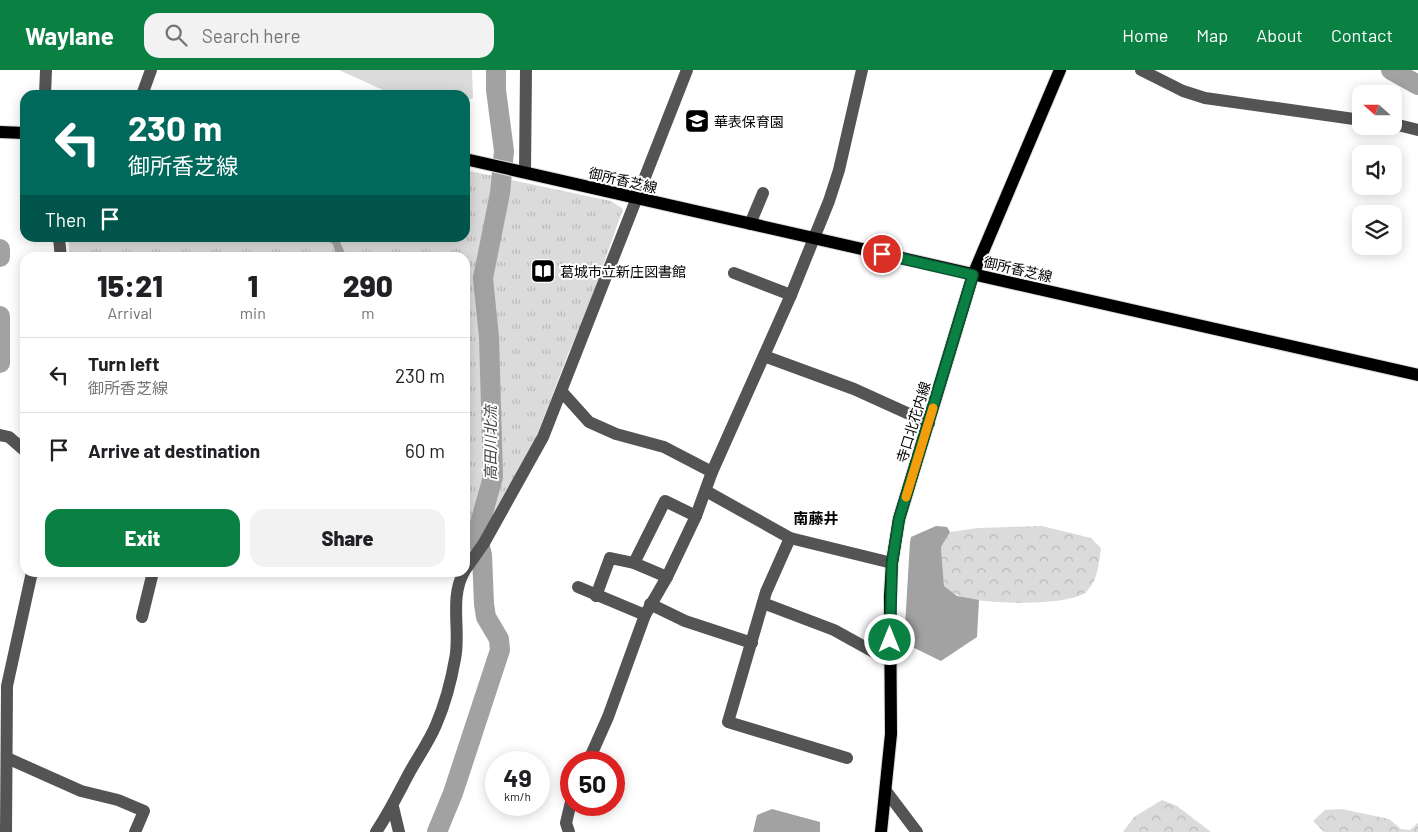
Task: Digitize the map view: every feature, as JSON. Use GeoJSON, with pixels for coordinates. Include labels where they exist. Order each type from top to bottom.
{"type":"FeatureCollection","features":[{"type":"Feature","properties":{"kind":"main road","name":"寺口北花内線"},"geometry":{"type":"LineString","coordinates":[[881,832],[891,734],[892,563],[899,519],[973,275],[1060,70]]}},
{"type":"Feature","properties":{"kind":"main road"},"geometry":{"type":"LineString","coordinates":[[0,132],[20,132]]}},
{"type":"Feature","properties":{"kind":"main road","name":"御所香芝線"},"geometry":{"type":"LineString","coordinates":[[470,160],[1418,375]]}},
{"type":"Feature","properties":{"kind":"street"},"geometry":{"type":"LineString","coordinates":[[45,90],[46,70]]}},
{"type":"Feature","properties":{"kind":"street"},"geometry":{"type":"LineString","coordinates":[[144,90],[151,70]]}},
{"type":"Feature","properties":{"kind":"street"},"geometry":{"type":"LineString","coordinates":[[525,172],[526,70]]}},
{"type":"Feature","properties":{"kind":"street"},"geometry":{"type":"LineString","coordinates":[[470,562],[484,543],[543,437],[687,70]]}},
{"type":"Feature","properties":{"kind":"street"},"geometry":{"type":"LineString","coordinates":[[593,751],[608,717],[647,610],[667,576],[696,516],[712,472],[791,295],[814,238],[834,187],[862,70]]}},
{"type":"Feature","properties":{"kind":"street"},"geometry":{"type":"LineString","coordinates":[[1141,70],[1183,91],[1205,98],[1352,119]]}},
{"type":"Feature","properties":{"kind":"street"},"geometry":{"type":"LineString","coordinates":[[1402,126],[1418,130]]}},
{"type":"Feature","properties":{"kind":"street"},"geometry":{"type":"LineString","coordinates":[[750,224],[763,193]]}},
{"type":"Feature","properties":{"kind":"street"},"geometry":{"type":"LineString","coordinates":[[734,273],[791,295]]}},
{"type":"Feature","properties":{"kind":"street"},"geometry":{"type":"LineString","coordinates":[[764,356],[854,389],[929,423]]}},
{"type":"Feature","properties":{"kind":"street"},"geometry":{"type":"LineString","coordinates":[[562,392],[589,422],[616,434],[664,447],[712,472]]}},
{"type":"Feature","properties":{"kind":"street"},"geometry":{"type":"LineString","coordinates":[[0,435],[9,437],[20,446]]}},
{"type":"Feature","properties":{"kind":"street"},"geometry":{"type":"LineString","coordinates":[[706,491],[790,538],[892,563]]}},
{"type":"Feature","properties":{"kind":"street"},"geometry":{"type":"LineString","coordinates":[[634,563],[665,501],[696,516]]}},
{"type":"Feature","properties":{"kind":"street"},"geometry":{"type":"LineString","coordinates":[[790,538],[763,603],[728,722],[847,758]]}},
{"type":"Feature","properties":{"kind":"street"},"geometry":{"type":"LineString","coordinates":[[596,596],[610,558],[634,563],[667,576]]}},
{"type":"Feature","properties":{"kind":"street"},"geometry":{"type":"LineString","coordinates":[[6,832],[7,686],[31,577]]}},
{"type":"Feature","properties":{"kind":"street"},"geometry":{"type":"LineString","coordinates":[[142,617],[152,577]]}},
{"type":"Feature","properties":{"kind":"street"},"geometry":{"type":"LineString","coordinates":[[376,832],[393,807],[406,778],[436,727],[446,700],[456,656],[455,622],[461,577]]}},
{"type":"Feature","properties":{"kind":"street"},"geometry":{"type":"LineString","coordinates":[[578,587],[596,596],[685,621],[752,643]]}},
{"type":"Feature","properties":{"kind":"street"},"geometry":{"type":"LineString","coordinates":[[763,603],[834,630],[890,662]]}},
{"type":"Feature","properties":{"kind":"street"},"geometry":{"type":"LineString","coordinates":[[7,758],[81,791],[118,800],[144,811],[136,832]]}},
{"type":"Feature","properties":{"kind":"street"},"geometry":{"type":"LineString","coordinates":[[886,791],[916,832]]}},
{"type":"Feature","properties":{"kind":"street"},"geometry":{"type":"LineString","coordinates":[[393,807],[399,832]]}},
{"type":"Feature","properties":{"kind":"street"},"geometry":{"type":"LineString","coordinates":[[568,816],[566,823],[569,832]]}},
{"type":"Feature","properties":{"kind":"green space"},"geometry":{"type":"Polygon","coordinates":[[[339,70],[472,70],[473,98],[470,99],[470,90],[383,90],[339,70]]]}},
{"type":"Feature","properties":{"kind":"green space"},"geometry":{"type":"Polygon","coordinates":[[[470,171],[611,201],[623,209],[585,316],[568,354],[534,443],[470,552],[470,252],[69,252],[68,242],[470,242],[470,171]]]}},
{"type":"Feature","properties":{"kind":"green space"},"geometry":{"type":"Polygon","coordinates":[[[1042,526],[1091,538],[1101,548],[1096,577],[1087,591],[1078,596],[1063,600],[1024,603],[983,601],[967,598],[955,594],[944,586],[941,547],[950,532],[978,528],[1042,526]]]}},
{"type":"Feature","properties":{"kind":"green space"},"geometry":{"type":"Polygon","coordinates":[[[1162,800],[1177,806],[1211,832],[1123,832],[1134,817],[1162,800]]]}},
{"type":"Feature","properties":{"kind":"green space"},"geometry":{"type":"Polygon","coordinates":[[[1342,809],[1389,819],[1401,829],[1410,830],[1418,823],[1418,832],[1324,832],[1313,821],[1325,810],[1342,809]]]}},
{"type":"Feature","properties":{"kind":"shaded area"},"geometry":{"type":"Polygon","coordinates":[[[329,242],[340,242],[345,252],[335,252],[333,244],[329,242]]]}},
{"type":"Feature","properties":{"kind":"shaded area"},"geometry":{"type":"Polygon","coordinates":[[[936,526],[947,527],[950,532],[941,547],[944,586],[957,596],[979,600],[977,637],[941,661],[904,643],[911,537],[936,526]]]}},
{"type":"Feature","properties":{"kind":"shaded area"},"geometry":{"type":"Polygon","coordinates":[[[772,809],[820,822],[820,832],[753,832],[757,815],[772,809]]]}},
{"type":"Feature","properties":{"kind":"waterway","name":"高田川北流"},"geometry":{"type":"LineString","coordinates":[[437,832],[453,793],[500,650],[499,639],[486,617],[482,555],[477,534],[493,477],[489,337],[483,278],[500,193],[504,151],[496,90],[496,70]]}},
{"type":"Feature","properties":{"kind":"waterway"},"geometry":{"type":"LineString","coordinates":[[1391,70],[1418,85]]}},
{"type":"Feature","properties":{"kind":"waterway"},"geometry":{"type":"LineString","coordinates":[[0,249],[0,257]]}},
{"type":"Feature","properties":{"kind":"waterway"},"geometry":{"type":"LineString","coordinates":[[0,316],[0,363]]}},
{"type":"Feature","properties":{"kind":"slow traffic"},"geometry":{"type":"LineString","coordinates":[[906,497],[933,408]]}},
{"type":"Feature","properties":{"kind":"place","name":"華表保育園"},"geometry":{"type":"Point","coordinates":[697,121]}},
{"type":"Feature","properties":{"kind":"place","name":"葛城市立新庄図書館"},"geometry":{"type":"Point","coordinates":[543,271]}},
{"type":"Feature","properties":{"kind":"district","name":"南藤井"},"geometry":{"type":"Point","coordinates":[816,518]}},
{"type":"Feature","properties":{"kind":"route"},"geometry":{"type":"LineString","coordinates":[[882,254],[973,275],[899,519],[892,563],[890,640]]}}]}
